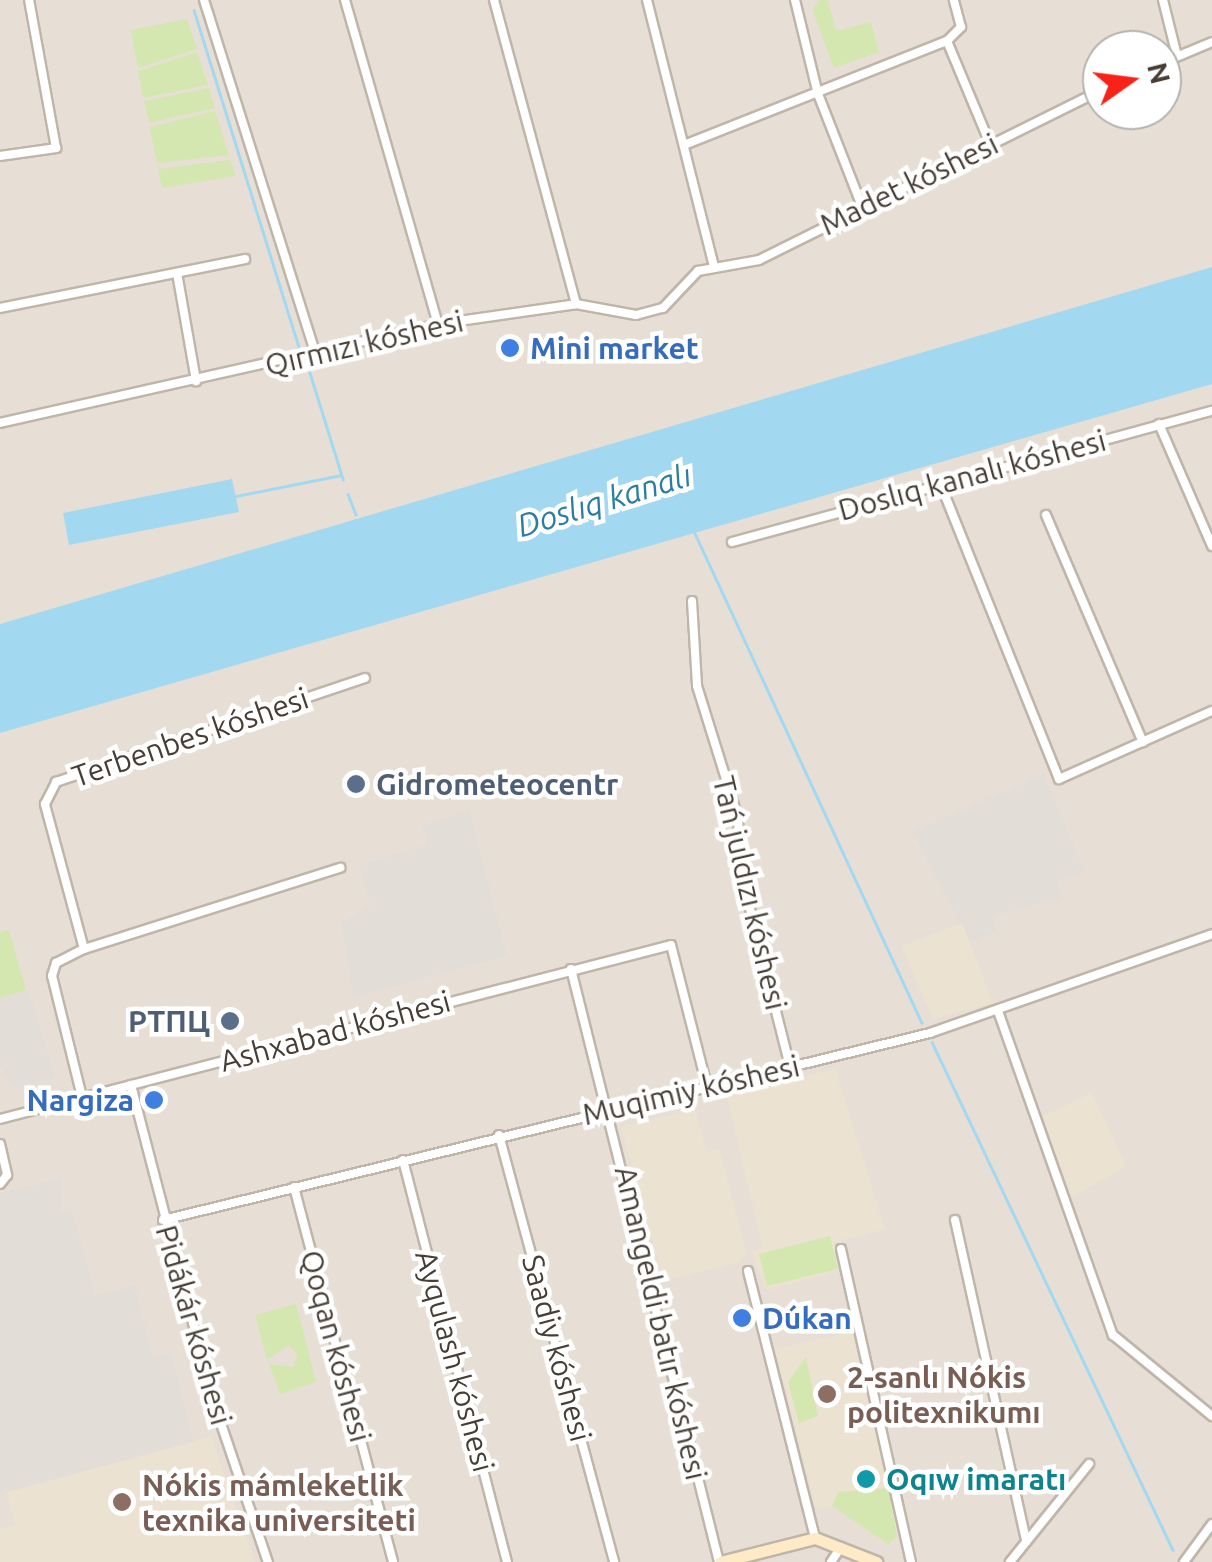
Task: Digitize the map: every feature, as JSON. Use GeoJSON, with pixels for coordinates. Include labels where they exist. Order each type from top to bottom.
{"type":"FeatureCollection","features":[{"type":"Feature","properties":{"kind":"main road"},"geometry":{"type":"LineString","coordinates":[[720,1562],[815,1538],[844,1544],[876,1562]]}},
{"type":"Feature","properties":{"kind":"street"},"geometry":{"type":"LineString","coordinates":[[0,156],[56,148],[29,0]]}},
{"type":"Feature","properties":{"kind":"street"},"geometry":{"type":"LineString","coordinates":[[204,0],[315,352]]}},
{"type":"Feature","properties":{"kind":"street"},"geometry":{"type":"LineString","coordinates":[[345,0],[438,324]]}},
{"type":"Feature","properties":{"kind":"street"},"geometry":{"type":"LineString","coordinates":[[494,0],[576,304]]}},
{"type":"Feature","properties":{"kind":"street"},"geometry":{"type":"LineString","coordinates":[[646,0],[714,267]]}},
{"type":"Feature","properties":{"kind":"street"},"geometry":{"type":"LineString","coordinates":[[795,0],[818,94],[862,206]]}},
{"type":"Feature","properties":{"kind":"street"},"geometry":{"type":"LineString","coordinates":[[684,144],[948,41],[961,27],[954,0]]}},
{"type":"Feature","properties":{"kind":"street"},"geometry":{"type":"LineString","coordinates":[[1163,0],[1170,30]]}},
{"type":"Feature","properties":{"kind":"street"},"geometry":{"type":"LineString","coordinates":[[948,41],[990,144]]}},
{"type":"Feature","properties":{"kind":"street"},"geometry":{"type":"LineString","coordinates":[[1182,54],[1212,42]]}},
{"type":"Feature","properties":{"kind":"street","name":"Madet kóshesi"},"geometry":{"type":"LineString","coordinates":[[714,267],[759,260],[1082,100]]}},
{"type":"Feature","properties":{"kind":"street"},"geometry":{"type":"LineString","coordinates":[[0,308],[245,259]]}},
{"type":"Feature","properties":{"kind":"street","name":"Qırmızı kóshesi"},"geometry":{"type":"LineString","coordinates":[[0,423],[438,324],[576,304],[636,315],[663,308],[714,267]]}},
{"type":"Feature","properties":{"kind":"street"},"geometry":{"type":"LineString","coordinates":[[177,273],[196,381]]}},
{"type":"Feature","properties":{"kind":"street","name":"Doslıq kanalı kóshesi"},"geometry":{"type":"LineString","coordinates":[[732,542],[1212,411]]}},
{"type":"Feature","properties":{"kind":"street"},"geometry":{"type":"LineString","coordinates":[[1159,424],[1212,546]]}},
{"type":"Feature","properties":{"kind":"street"},"geometry":{"type":"LineString","coordinates":[[940,484],[1059,778],[1212,712]]}},
{"type":"Feature","properties":{"kind":"street"},"geometry":{"type":"LineString","coordinates":[[1046,514],[1143,742]]}},
{"type":"Feature","properties":{"kind":"street","name":"Tań juldızı kóshesi"},"geometry":{"type":"LineString","coordinates":[[692,600],[697,686],[738,818],[741,873],[790,1068]]}},
{"type":"Feature","properties":{"kind":"street","name":"Terbenbes kóshesi"},"geometry":{"type":"LineString","coordinates":[[84,949],[45,804],[56,782],[366,678]]}},
{"type":"Feature","properties":{"kind":"street"},"geometry":{"type":"LineString","coordinates":[[82,1096],[52,976],[56,963],[84,949],[340,868]]}},
{"type":"Feature","properties":{"kind":"street","name":"Muqimiy kóshesi"},"geometry":{"type":"LineString","coordinates":[[163,1220],[499,1134],[790,1068],[998,1012],[1212,934]]}},
{"type":"Feature","properties":{"kind":"street","name":"Ashxabad kóshesi"},"geometry":{"type":"LineString","coordinates":[[0,1119],[671,945],[706,1086]]}},
{"type":"Feature","properties":{"kind":"street","name":"Amangeldi batır kóshesi"},"geometry":{"type":"LineString","coordinates":[[571,969],[610,1108],[720,1562]]}},
{"type":"Feature","properties":{"kind":"street"},"geometry":{"type":"LineString","coordinates":[[998,1012],[1113,1335],[1212,1416]]}},
{"type":"Feature","properties":{"kind":"street","name":"Pidákár kóshesi"},"geometry":{"type":"LineString","coordinates":[[132,1085],[163,1220],[268,1562]]}},
{"type":"Feature","properties":{"kind":"street","name":"Saadiy kóshesi"},"geometry":{"type":"LineString","coordinates":[[499,1134],[614,1562]]}},
{"type":"Feature","properties":{"kind":"street"},"geometry":{"type":"LineString","coordinates":[[0,1144],[7,1176],[0,1184]]}},
{"type":"Feature","properties":{"kind":"street","name":"Ayqulash kóshesi"},"geometry":{"type":"LineString","coordinates":[[403,1160],[508,1562]]}},
{"type":"Feature","properties":{"kind":"street","name":"Qoqan kóshesi"},"geometry":{"type":"LineString","coordinates":[[294,1187],[393,1562]]}},
{"type":"Feature","properties":{"kind":"street"},"geometry":{"type":"LineString","coordinates":[[955,1220],[1026,1541]]}},
{"type":"Feature","properties":{"kind":"street"},"geometry":{"type":"LineString","coordinates":[[841,1249],[910,1562]]}},
{"type":"Feature","properties":{"kind":"street"},"geometry":{"type":"LineString","coordinates":[[748,1271],[815,1538]]}},
{"type":"Feature","properties":{"kind":"street"},"geometry":{"type":"LineString","coordinates":[[1010,1562],[1089,1464]]}},
{"type":"Feature","properties":{"kind":"street"},"geometry":{"type":"LineString","coordinates":[[1184,1562],[1212,1524]]}},
{"type":"Feature","properties":{"kind":"street"},"geometry":{"type":"LineString","coordinates":[[831,1562],[844,1544]]}},
{"type":"Feature","properties":{"kind":"shaded area"},"geometry":{"type":"Polygon","coordinates":[[[0,0],[1212,0],[1212,1562],[0,1562],[0,0]]]}},
{"type":"Feature","properties":{"kind":"shaded area"},"geometry":{"type":"Polygon","coordinates":[[[1044,774],[1085,872],[1057,882],[1063,898],[992,916],[997,932],[970,943],[912,831],[1044,774]]]}},
{"type":"Feature","properties":{"kind":"shaded area"},"geometry":{"type":"Polygon","coordinates":[[[470,810],[507,956],[353,998],[341,923],[370,905],[359,866],[427,844],[422,825],[470,810]]]}},
{"type":"Feature","properties":{"kind":"shaded area"},"geometry":{"type":"Polygon","coordinates":[[[962,923],[993,1003],[933,1019],[902,946],[962,923]]]}},
{"type":"Feature","properties":{"kind":"shaded area"},"geometry":{"type":"Polygon","coordinates":[[[29,990],[55,1077],[14,1089],[0,1066],[0,998],[29,990]]]}},
{"type":"Feature","properties":{"kind":"shaded area"},"geometry":{"type":"Polygon","coordinates":[[[835,1069],[885,1229],[834,1242],[840,1270],[767,1290],[751,1251],[763,1248],[727,1097],[835,1069]]]}},
{"type":"Feature","properties":{"kind":"shaded area"},"geometry":{"type":"Polygon","coordinates":[[[1092,1093],[1126,1166],[1072,1197],[1042,1117],[1092,1093]]]}},
{"type":"Feature","properties":{"kind":"shaded area"},"geometry":{"type":"Polygon","coordinates":[[[695,1109],[706,1152],[719,1149],[746,1252],[738,1262],[664,1281],[621,1127],[695,1109]]]}},
{"type":"Feature","properties":{"kind":"shaded area"},"geometry":{"type":"Polygon","coordinates":[[[62,1178],[61,1212],[72,1210],[96,1295],[135,1285],[153,1357],[171,1353],[194,1442],[0,1494],[0,1193],[62,1178]]]}},
{"type":"Feature","properties":{"kind":"shaded area","name":"2-sanlı Nókis politexnikumı"},"geometry":{"type":"Polygon","coordinates":[[[852,1332],[897,1525],[888,1544],[832,1506],[817,1510],[775,1349],[852,1332]]]}},
{"type":"Feature","properties":{"kind":"shaded area","name":"Nókis mámleketlik texnika universiteti"},"geometry":{"type":"Polygon","coordinates":[[[211,1437],[255,1562],[0,1562],[0,1529],[15,1525],[7,1492],[211,1437]]]}},
{"type":"Feature","properties":{"kind":"green space"},"geometry":{"type":"Polygon","coordinates":[[[820,0],[828,0],[836,31],[871,22],[879,52],[834,68],[812,9],[820,0]]]}},
{"type":"Feature","properties":{"kind":"green space"},"geometry":{"type":"Polygon","coordinates":[[[187,19],[197,49],[138,68],[131,30],[187,19]]]}},
{"type":"Feature","properties":{"kind":"green space"},"geometry":{"type":"Polygon","coordinates":[[[197,52],[208,85],[143,98],[138,71],[197,52]]]}},
{"type":"Feature","properties":{"kind":"green space"},"geometry":{"type":"Polygon","coordinates":[[[209,88],[215,108],[149,123],[144,101],[209,88]]]}},
{"type":"Feature","properties":{"kind":"green space"},"geometry":{"type":"Polygon","coordinates":[[[215,111],[229,155],[157,163],[150,127],[215,111]]]}},
{"type":"Feature","properties":{"kind":"green space"},"geometry":{"type":"Polygon","coordinates":[[[230,160],[236,176],[162,188],[158,169],[230,160]]]}},
{"type":"Feature","properties":{"kind":"green space"},"geometry":{"type":"Polygon","coordinates":[[[9,930],[26,990],[0,998],[0,932],[9,930]]]}},
{"type":"Feature","properties":{"kind":"green space"},"geometry":{"type":"Polygon","coordinates":[[[830,1236],[838,1269],[767,1286],[759,1254],[830,1236]]]}},
{"type":"Feature","properties":{"kind":"green space"},"geometry":{"type":"Polygon","coordinates":[[[296,1304],[316,1382],[280,1394],[269,1364],[293,1367],[298,1354],[288,1346],[267,1360],[255,1315],[296,1304]]]}},
{"type":"Feature","properties":{"kind":"green space"},"geometry":{"type":"Polygon","coordinates":[[[806,1357],[818,1416],[799,1423],[788,1382],[806,1357]]]}},
{"type":"Feature","properties":{"kind":"green space"},"geometry":{"type":"Polygon","coordinates":[[[889,1488],[897,1537],[888,1544],[832,1506],[838,1492],[889,1488]]]}},
{"type":"Feature","properties":{"kind":"water","name":"Doslıq kanalı"},"geometry":{"type":"Polygon","coordinates":[[[1212,267],[1212,384],[0,733],[0,624],[1212,267]]]}},
{"type":"Feature","properties":{"kind":"water"},"geometry":{"type":"Polygon","coordinates":[[[232,479],[239,512],[69,545],[63,513],[232,479]]]}},
{"type":"Feature","properties":{"kind":"waterway"},"geometry":{"type":"LineString","coordinates":[[194,10],[299,347]]}},
{"type":"Feature","properties":{"kind":"waterway"},"geometry":{"type":"LineString","coordinates":[[306,360],[343,479]]}},
{"type":"Feature","properties":{"kind":"waterway"},"geometry":{"type":"LineString","coordinates":[[236,496],[341,475]]}},
{"type":"Feature","properties":{"kind":"waterway"},"geometry":{"type":"LineString","coordinates":[[348,494],[356,515]]}},
{"type":"Feature","properties":{"kind":"waterway"},"geometry":{"type":"LineString","coordinates":[[693,529],[922,1023]]}},
{"type":"Feature","properties":{"kind":"waterway"},"geometry":{"type":"LineString","coordinates":[[932,1042],[1173,1550]]}},
{"type":"Feature","properties":{"kind":"place","name":"Mini market"},"geometry":{"type":"Point","coordinates":[510,348]}},
{"type":"Feature","properties":{"kind":"place","name":"Gidrometeocentr"},"geometry":{"type":"Point","coordinates":[356,784]}},
{"type":"Feature","properties":{"kind":"place","name":"РТПЦ"},"geometry":{"type":"Point","coordinates":[230,1021]}},
{"type":"Feature","properties":{"kind":"place","name":"Nargiza"},"geometry":{"type":"Point","coordinates":[154,1100]}},
{"type":"Feature","properties":{"kind":"place","name":"Dúkan"},"geometry":{"type":"Point","coordinates":[742,1318]}},
{"type":"Feature","properties":{"kind":"place","name":"2-sanlı Nókis politexnikumı"},"geometry":{"type":"Point","coordinates":[827,1394]}},
{"type":"Feature","properties":{"kind":"place","name":"Oqıw imaratı"},"geometry":{"type":"Point","coordinates":[866,1479]}},
{"type":"Feature","properties":{"kind":"place","name":"Nókis mámleketlik texnika universiteti"},"geometry":{"type":"Point","coordinates":[122,1502]}}]}
